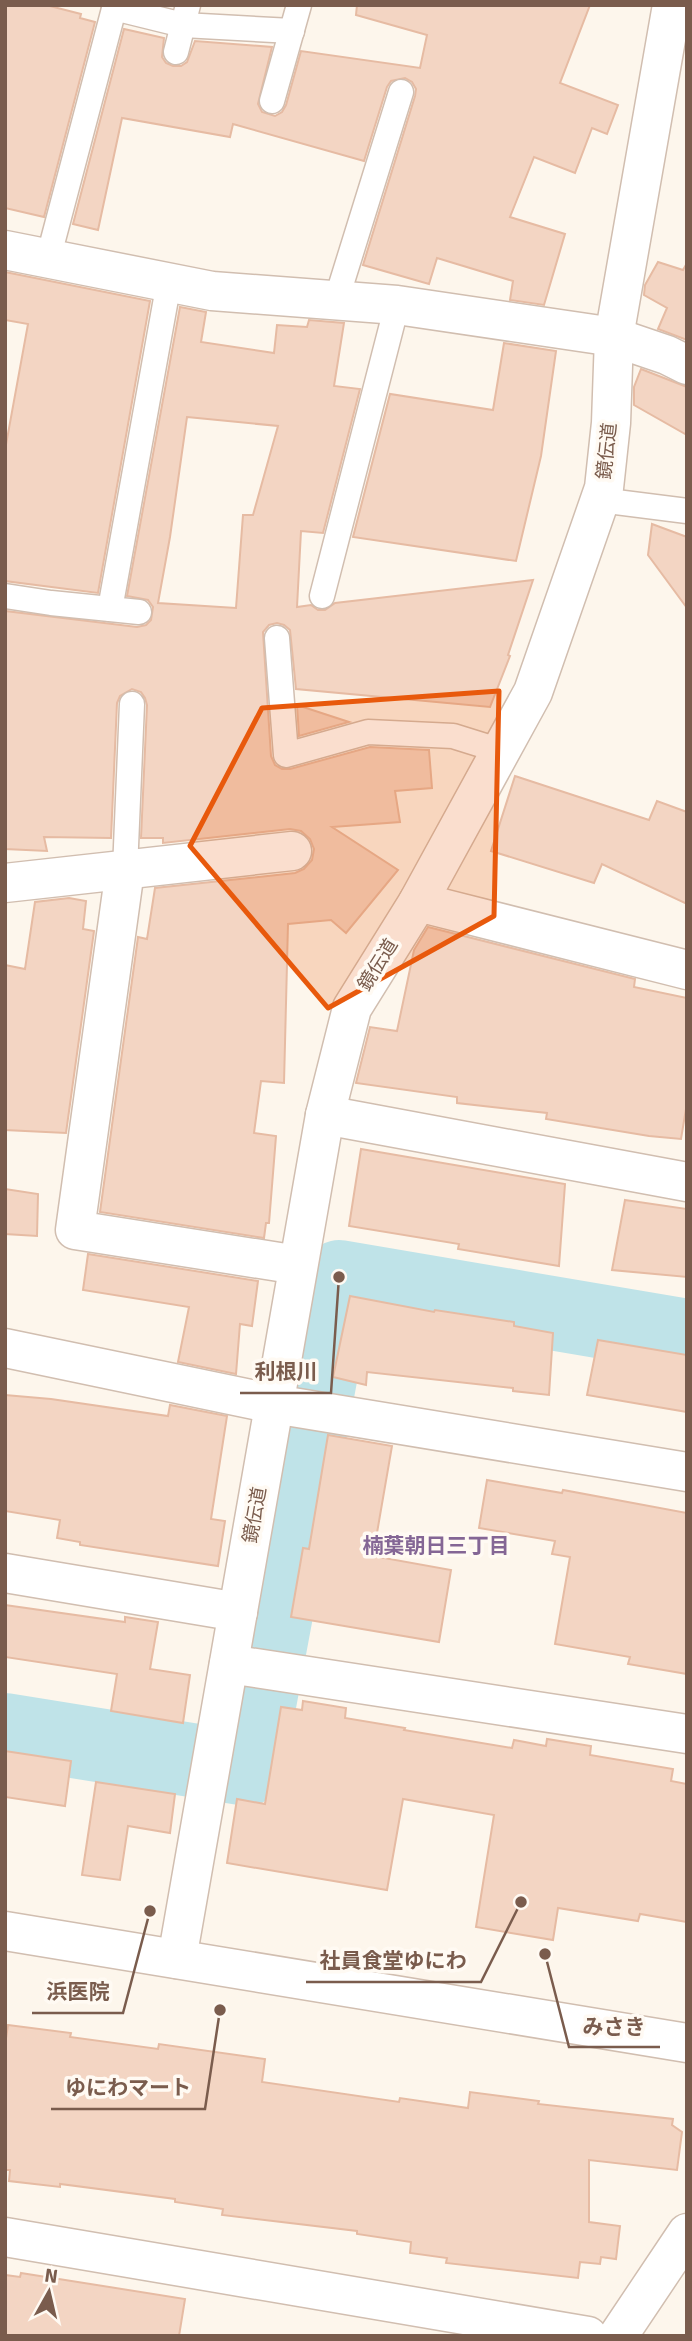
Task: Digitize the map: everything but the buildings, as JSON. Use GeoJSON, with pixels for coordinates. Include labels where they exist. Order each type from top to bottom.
{"type":"FeatureCollection","features":[{"type":"Feature","properties":{"kind":"street","name":"鏡伝道"},"geometry":{"type":"LineString","coordinates":[[177,1959],[325,1115],[352,1008],[418,902],[533,692],[604,488],[611,423],[614,337],[672,5]]}},
{"type":"Feature","properties":{"kind":"street"},"geometry":{"type":"LineString","coordinates":[[5,250],[212,291],[397,305],[614,337],[667,355],[687,365]]}},
{"type":"Feature","properties":{"kind":"street"},"geometry":{"type":"LineString","coordinates":[[5,883],[292,851]]}},
{"type":"Feature","properties":{"kind":"street"},"geometry":{"type":"LineString","coordinates":[[125,870],[75,1230],[298,1265]]}},
{"type":"Feature","properties":{"kind":"street"},"geometry":{"type":"LineString","coordinates":[[418,902],[687,970]]}},
{"type":"Feature","properties":{"kind":"street"},"geometry":{"type":"LineString","coordinates":[[325,1115],[687,1182]]}},
{"type":"Feature","properties":{"kind":"street"},"geometry":{"type":"LineString","coordinates":[[5,1348],[274,1404],[687,1472]]}},
{"type":"Feature","properties":{"kind":"street"},"geometry":{"type":"LineString","coordinates":[[5,1573],[238,1612]]}},
{"type":"Feature","properties":{"kind":"street"},"geometry":{"type":"LineString","coordinates":[[229,1664],[687,1734]]}},
{"type":"Feature","properties":{"kind":"street"},"geometry":{"type":"LineString","coordinates":[[5,1931],[687,2043]]}},
{"type":"Feature","properties":{"kind":"street"},"geometry":{"type":"LineString","coordinates":[[618,2336],[687,2233]]}},
{"type":"Feature","properties":{"kind":"street"},"geometry":{"type":"LineString","coordinates":[[5,2237],[588,2336]]}},
{"type":"Feature","properties":{"kind":"lane"},"geometry":{"type":"LineString","coordinates":[[272,101],[299,5]]}},
{"type":"Feature","properties":{"kind":"lane"},"geometry":{"type":"LineString","coordinates":[[48,259],[114,7],[292,32]]}},
{"type":"Feature","properties":{"kind":"lane"},"geometry":{"type":"LineString","coordinates":[[176,52],[186,15]]}},
{"type":"Feature","properties":{"kind":"lane"},"geometry":{"type":"LineString","coordinates":[[336,300],[401,92]]}},
{"type":"Feature","properties":{"kind":"lane"},"geometry":{"type":"LineString","coordinates":[[110,609],[169,282]]}},
{"type":"Feature","properties":{"kind":"lane"},"geometry":{"type":"LineString","coordinates":[[322,596],[397,305]]}},
{"type":"Feature","properties":{"kind":"lane"},"geometry":{"type":"LineString","coordinates":[[600,500],[687,511]]}},
{"type":"Feature","properties":{"kind":"lane"},"geometry":{"type":"LineString","coordinates":[[5,596],[139,612]]}},
{"type":"Feature","properties":{"kind":"lane"},"geometry":{"type":"LineString","coordinates":[[277,638],[286,755],[368,732],[453,736],[501,751]]}},
{"type":"Feature","properties":{"kind":"lane"},"geometry":{"type":"LineString","coordinates":[[125,870],[132,704]]}},
{"type":"Feature","properties":{"kind":"highlighted area"},"geometry":{"type":"Polygon","coordinates":[[[499,691],[494,916],[328,1008],[190,846],[262,708],[499,691]]]}},
{"type":"Feature","properties":{"kind":"waterway"},"geometry":{"type":"LineString","coordinates":[[5,1730],[247,1769],[339,1277],[687,1336]]}},
{"type":"Feature","properties":{"kind":"place","name":"利根川"},"geometry":{"type":"Point","coordinates":[339,1277]}},
{"type":"Feature","properties":{"kind":"place","name":"社員食堂ゆにわ"},"geometry":{"type":"Point","coordinates":[521,1902]}},
{"type":"Feature","properties":{"kind":"place","name":"浜医院"},"geometry":{"type":"Point","coordinates":[150,1911]}},
{"type":"Feature","properties":{"kind":"place","name":"みさき"},"geometry":{"type":"Point","coordinates":[545,1954]}},
{"type":"Feature","properties":{"kind":"place","name":"ゆにわマート"},"geometry":{"type":"Point","coordinates":[220,2010]}},
{"type":"Feature","properties":{"kind":"district","name":"楠葉朝日三丁目"},"geometry":{"type":"Point","coordinates":[436,1546]}}]}
